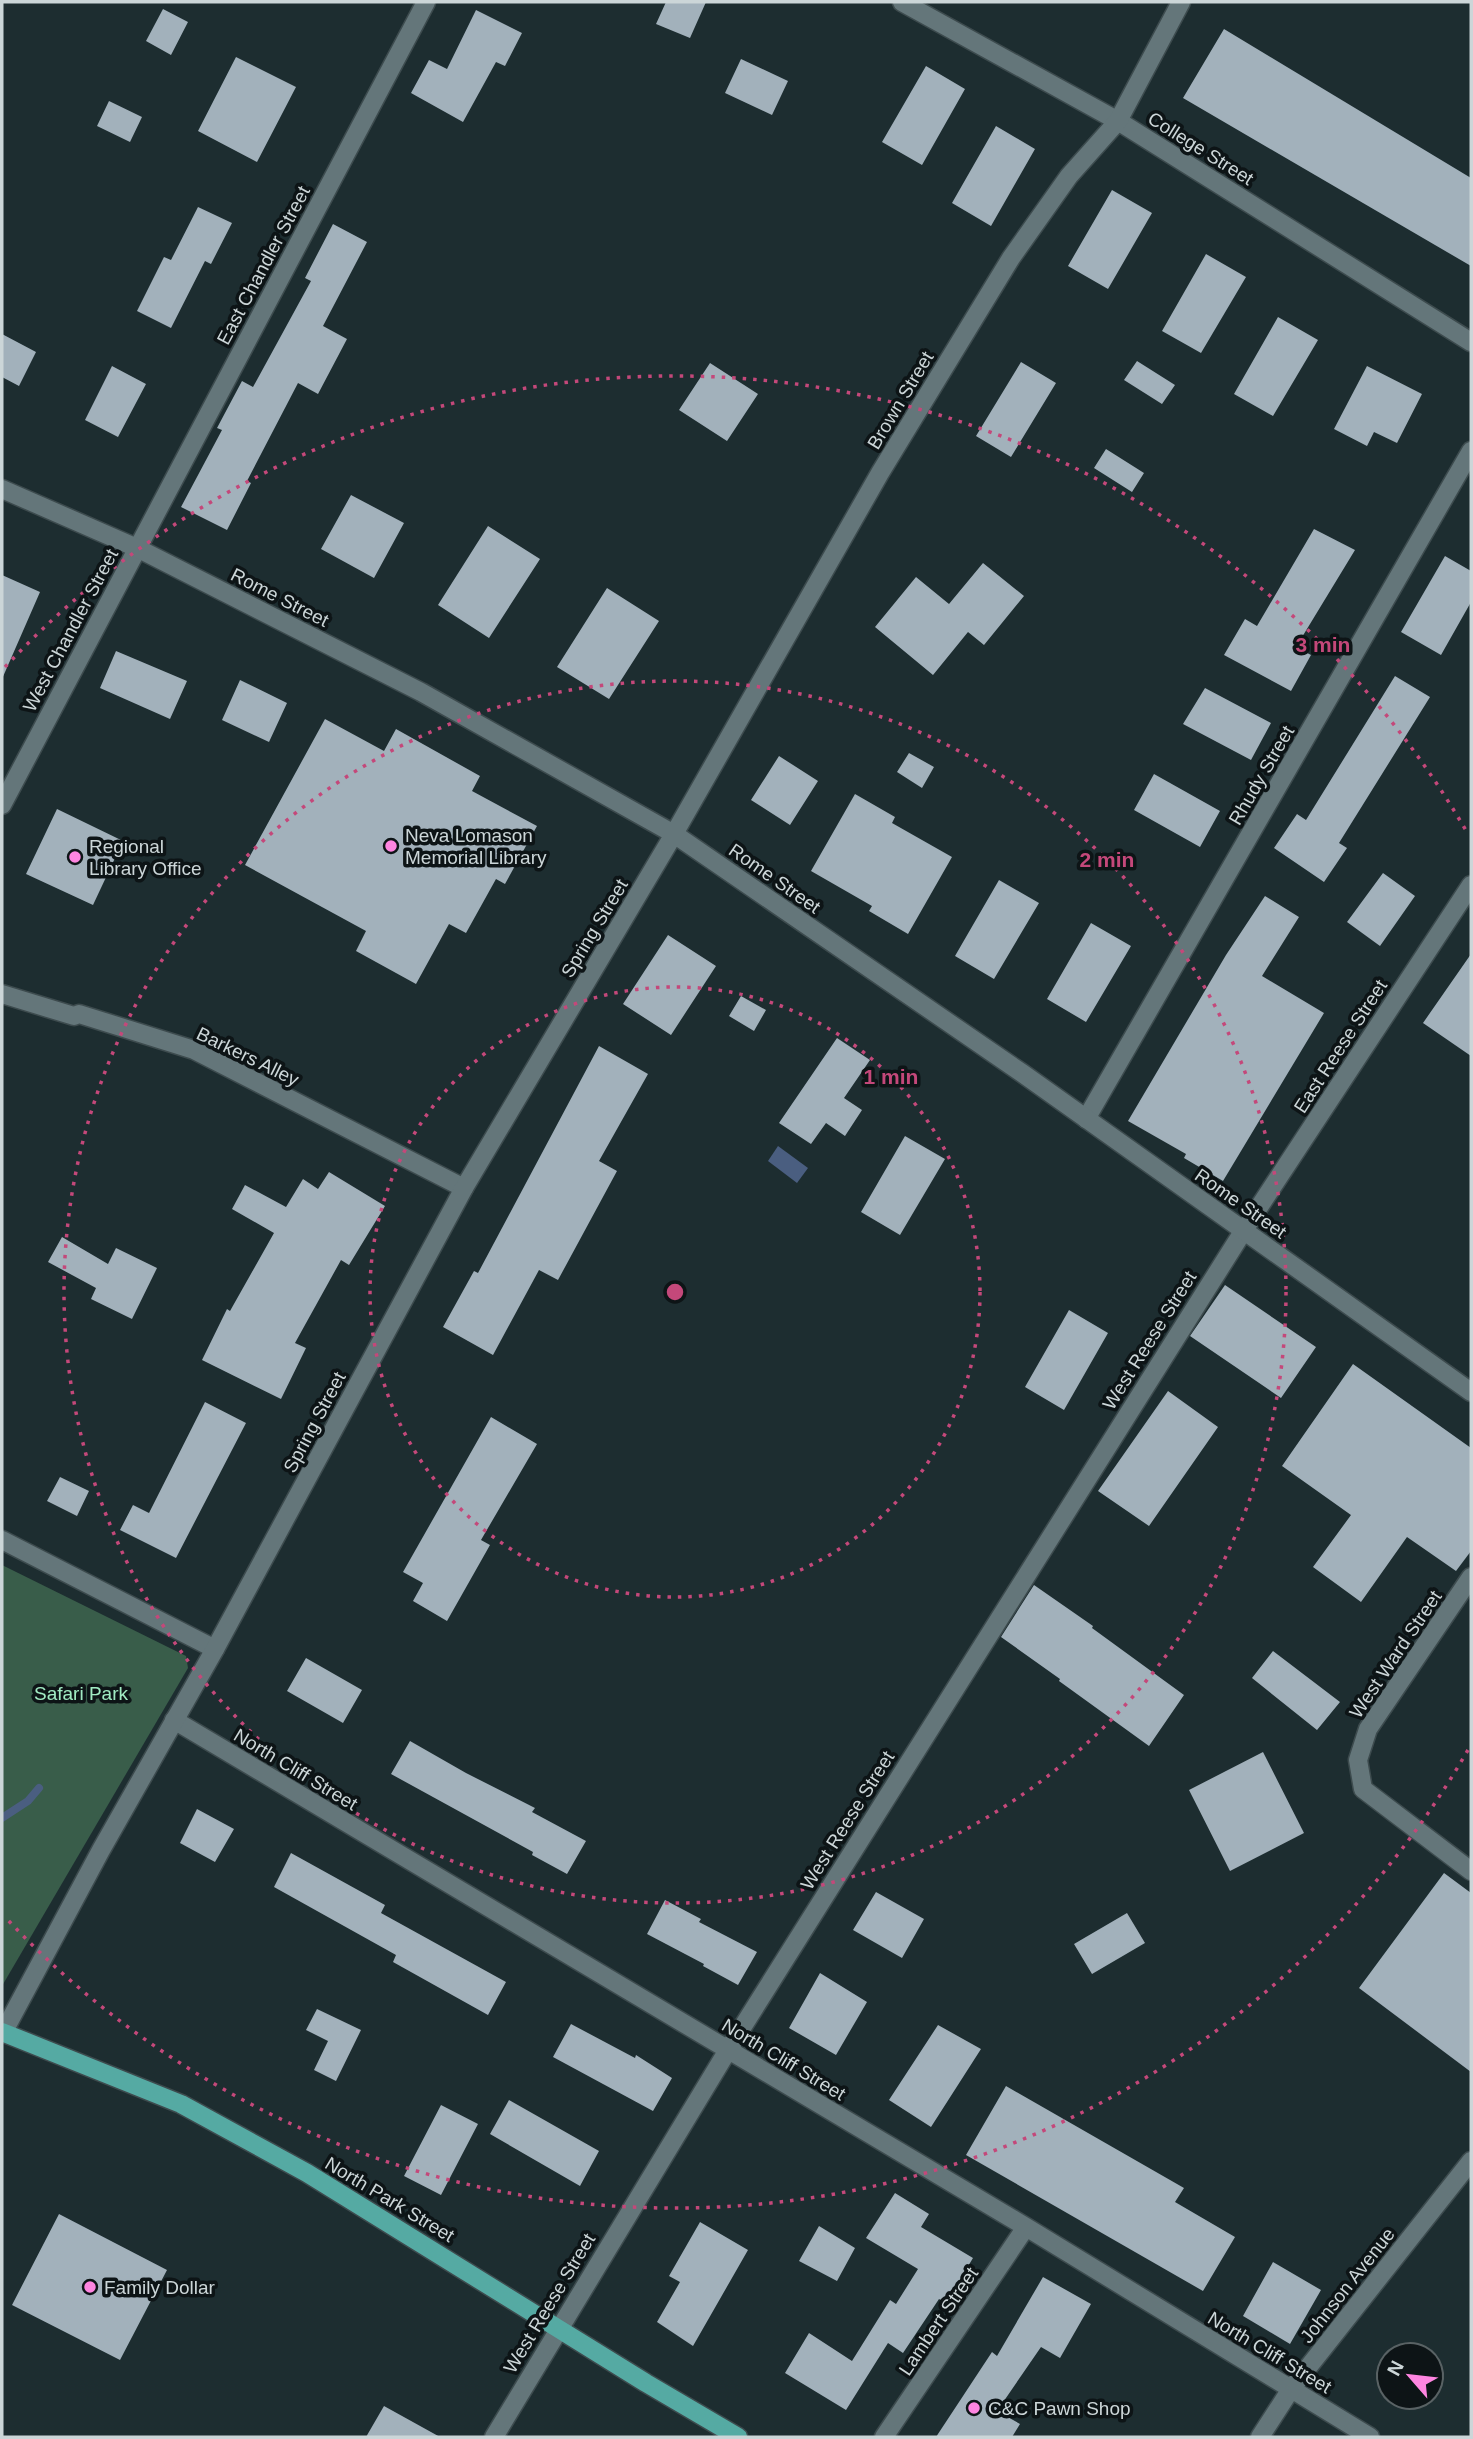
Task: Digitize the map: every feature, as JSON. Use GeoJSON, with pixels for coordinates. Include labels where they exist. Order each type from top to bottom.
{"type":"FeatureCollection","features":[{"type":"Feature","properties":{"kind":"main road","name":"North Park Street"},"geometry":{"type":"LineString","coordinates":[[2,2034],[192,2110],[307,2173],[738,2437]]}},
{"type":"Feature","properties":{"kind":"street","name":"East Chandler Street"},"geometry":{"type":"LineString","coordinates":[[137,548],[426,2]]}},
{"type":"Feature","properties":{"kind":"street","name":"College Street"},"geometry":{"type":"LineString","coordinates":[[902,2],[1118,121],[1471,342]]}},
{"type":"Feature","properties":{"kind":"street","name":"Brown Street"},"geometry":{"type":"LineString","coordinates":[[674,834],[880,473],[1012,258],[1069,176],[1118,121],[1181,2]]}},
{"type":"Feature","properties":{"kind":"street","name":"Rhudy Street"},"geometry":{"type":"LineString","coordinates":[[1086,1119],[1471,452]]}},
{"type":"Feature","properties":{"kind":"street","name":"Rome Street"},"geometry":{"type":"LineString","coordinates":[[2,489],[137,548],[421,692],[674,834],[1086,1119],[1471,1392]]}},
{"type":"Feature","properties":{"kind":"street","name":"West Chandler Street"},"geometry":{"type":"LineString","coordinates":[[2,805],[137,548]]}},
{"type":"Feature","properties":{"kind":"street","name":"Spring Street"},"geometry":{"type":"LineString","coordinates":[[2,2034],[101,1850],[215,1649],[464,1188],[674,834]]}},
{"type":"Feature","properties":{"kind":"street","name":"East Reese Street"},"geometry":{"type":"LineString","coordinates":[[1244,1230],[1471,885]]}},
{"type":"Feature","properties":{"kind":"street","name":"Barkers Alley"},"geometry":{"type":"LineString","coordinates":[[2,994],[74,1016],[79,1014],[194,1050],[464,1188]]}},
{"type":"Feature","properties":{"kind":"street","name":"West Reese Street"},"geometry":{"type":"LineString","coordinates":[[494,2437],[728,2050],[1244,1230]]}},
{"type":"Feature","properties":{"kind":"street"},"geometry":{"type":"LineString","coordinates":[[2,1541],[215,1649]]}},
{"type":"Feature","properties":{"kind":"street","name":"West Ward Street"},"geometry":{"type":"LineString","coordinates":[[1471,1577],[1368,1729],[1358,1760],[1363,1789],[1471,1871]]}},
{"type":"Feature","properties":{"kind":"street","name":"North Cliff Street"},"geometry":{"type":"LineString","coordinates":[[174,1720],[1026,2227],[1370,2437]]}},
{"type":"Feature","properties":{"kind":"street","name":"Johnson Avenue"},"geometry":{"type":"LineString","coordinates":[[1260,2437],[1291,2389],[1471,2161]]}},
{"type":"Feature","properties":{"kind":"street","name":"Lambert Street"},"geometry":{"type":"LineString","coordinates":[[884,2437],[1026,2227]]}},
{"type":"Feature","properties":{"kind":"green space","name":"Safari Park"},"geometry":{"type":"Polygon","coordinates":[[[2,1565],[186,1656],[188,1668],[2,1986],[2,1565]]]}},
{"type":"Feature","properties":{"kind":"water"},"geometry":{"type":"Polygon","coordinates":[[[778,1146],[808,1168],[797,1183],[768,1161],[778,1146]]]}},
{"type":"Feature","properties":{"kind":"building"},"geometry":{"type":"Polygon","coordinates":[[[666,2],[706,2],[690,38],[656,24],[666,2]]]}},
{"type":"Feature","properties":{"kind":"building"},"geometry":{"type":"Polygon","coordinates":[[[163,9],[188,22],[171,55],[146,41],[163,9]]]}},
{"type":"Feature","properties":{"kind":"building"},"geometry":{"type":"Polygon","coordinates":[[[476,10],[522,33],[505,66],[496,62],[463,122],[411,93],[429,60],[447,69],[476,10]]]}},
{"type":"Feature","properties":{"kind":"building"},"geometry":{"type":"Polygon","coordinates":[[[1224,29],[1471,178],[1471,266],[1183,98],[1224,29]]]}},
{"type":"Feature","properties":{"kind":"building"},"geometry":{"type":"Polygon","coordinates":[[[236,57],[296,87],[257,162],[198,131],[236,57]]]}},
{"type":"Feature","properties":{"kind":"building"},"geometry":{"type":"Polygon","coordinates":[[[741,59],[788,81],[772,115],[725,93],[741,59]]]}},
{"type":"Feature","properties":{"kind":"building"},"geometry":{"type":"Polygon","coordinates":[[[926,66],[965,89],[922,165],[882,142],[926,66]]]}},
{"type":"Feature","properties":{"kind":"building"},"geometry":{"type":"Polygon","coordinates":[[[109,101],[142,117],[130,142],[97,126],[109,101]]]}},
{"type":"Feature","properties":{"kind":"building"},"geometry":{"type":"Polygon","coordinates":[[[996,126],[1035,149],[991,226],[952,203],[996,126]]]}},
{"type":"Feature","properties":{"kind":"building"},"geometry":{"type":"Polygon","coordinates":[[[1112,190],[1152,213],[1108,289],[1068,266],[1112,190]]]}},
{"type":"Feature","properties":{"kind":"building"},"geometry":{"type":"Polygon","coordinates":[[[198,207],[232,223],[211,264],[205,261],[171,328],[137,311],[164,257],[171,260],[198,207]]]}},
{"type":"Feature","properties":{"kind":"building"},"geometry":{"type":"Polygon","coordinates":[[[333,224],[367,242],[323,326],[347,339],[318,394],[298,383],[247,481],[251,483],[227,530],[181,507],[222,430],[217,428],[242,381],[253,387],[311,281],[305,278],[333,224]]]}},
{"type":"Feature","properties":{"kind":"building"},"geometry":{"type":"Polygon","coordinates":[[[1206,254],[1246,277],[1201,353],[1162,331],[1206,254]]]}},
{"type":"Feature","properties":{"kind":"building"},"geometry":{"type":"Polygon","coordinates":[[[1278,317],[1318,340],[1273,416],[1234,394],[1278,317]]]}},
{"type":"Feature","properties":{"kind":"building"},"geometry":{"type":"Polygon","coordinates":[[[2,334],[36,352],[19,386],[2,377],[2,334]]]}},
{"type":"Feature","properties":{"kind":"building"},"geometry":{"type":"Polygon","coordinates":[[[1137,361],[1175,385],[1162,404],[1124,380],[1137,361]]]}},
{"type":"Feature","properties":{"kind":"building"},"geometry":{"type":"Polygon","coordinates":[[[1021,362],[1056,383],[1011,457],[976,436],[1021,362]]]}},
{"type":"Feature","properties":{"kind":"building"},"geometry":{"type":"Polygon","coordinates":[[[710,363],[758,394],[727,441],[679,410],[710,363]]]}},
{"type":"Feature","properties":{"kind":"building"},"geometry":{"type":"Polygon","coordinates":[[[112,366],[146,384],[118,437],[85,420],[112,366]]]}},
{"type":"Feature","properties":{"kind":"building"},"geometry":{"type":"Polygon","coordinates":[[[1367,366],[1422,394],[1397,443],[1374,432],[1367,446],[1334,429],[1367,366]]]}},
{"type":"Feature","properties":{"kind":"building"},"geometry":{"type":"Polygon","coordinates":[[[1106,449],[1144,473],[1132,492],[1094,468],[1106,449]]]}},
{"type":"Feature","properties":{"kind":"building"},"geometry":{"type":"Polygon","coordinates":[[[351,495],[404,523],[374,578],[321,549],[351,495]]]}},
{"type":"Feature","properties":{"kind":"building"},"geometry":{"type":"Polygon","coordinates":[[[488,526],[540,559],[489,638],[438,605],[488,526]]]}},
{"type":"Feature","properties":{"kind":"building"},"geometry":{"type":"Polygon","coordinates":[[[1314,529],[1355,550],[1296,647],[1311,655],[1291,691],[1224,655],[1245,619],[1257,626],[1314,529]]]}},
{"type":"Feature","properties":{"kind":"building"},"geometry":{"type":"Polygon","coordinates":[[[1445,556],[1471,571],[1471,602],[1441,655],[1401,632],[1445,556]]]}},
{"type":"Feature","properties":{"kind":"building"},"geometry":{"type":"Polygon","coordinates":[[[983,563],[1024,596],[984,645],[968,632],[933,675],[875,627],[916,577],[949,604],[983,563]]]}},
{"type":"Feature","properties":{"kind":"building"},"geometry":{"type":"Polygon","coordinates":[[[2,575],[40,592],[2,679],[2,575]]]}},
{"type":"Feature","properties":{"kind":"building"},"geometry":{"type":"Polygon","coordinates":[[[607,588],[659,621],[609,699],[557,667],[607,588]]]}},
{"type":"Feature","properties":{"kind":"building"},"geometry":{"type":"Polygon","coordinates":[[[116,651],[187,681],[170,719],[100,688],[116,651]]]}},
{"type":"Feature","properties":{"kind":"building"},"geometry":{"type":"Polygon","coordinates":[[[1395,676],[1430,697],[1339,843],[1347,848],[1324,882],[1274,848],[1297,814],[1306,820],[1395,676]]]}},
{"type":"Feature","properties":{"kind":"building"},"geometry":{"type":"Polygon","coordinates":[[[240,680],[287,703],[269,742],[222,720],[240,680]]]}},
{"type":"Feature","properties":{"kind":"building"},"geometry":{"type":"Polygon","coordinates":[[[1205,688],[1271,723],[1251,760],[1183,724],[1205,688]]]}},
{"type":"Feature","properties":{"kind":"building","name":"Neva Lomason Memorial Library"},"geometry":{"type":"Polygon","coordinates":[[[325,719],[384,751],[396,729],[480,776],[472,791],[537,826],[505,884],[496,879],[466,933],[449,924],[416,984],[356,951],[366,931],[245,865],[325,719]]]}},
{"type":"Feature","properties":{"kind":"building"},"geometry":{"type":"Polygon","coordinates":[[[909,753],[934,767],[922,788],[897,772],[909,753]]]}},
{"type":"Feature","properties":{"kind":"building"},"geometry":{"type":"Polygon","coordinates":[[[779,756],[818,781],[790,825],[751,800],[779,756]]]}},
{"type":"Feature","properties":{"kind":"building"},"geometry":{"type":"Polygon","coordinates":[[[1154,774],[1220,811],[1200,847],[1134,810],[1154,774]]]}},
{"type":"Feature","properties":{"kind":"building"},"geometry":{"type":"Polygon","coordinates":[[[855,794],[895,817],[892,823],[952,857],[908,934],[869,911],[872,906],[811,871],[855,794]]]}},
{"type":"Feature","properties":{"kind":"building","name":"Regional Library Office"},"geometry":{"type":"Polygon","coordinates":[[[57,809],[123,841],[93,905],[26,874],[57,809]]]}},
{"type":"Feature","properties":{"kind":"building"},"geometry":{"type":"Polygon","coordinates":[[[1383,873],[1415,896],[1380,946],[1347,922],[1383,873]]]}},
{"type":"Feature","properties":{"kind":"building"},"geometry":{"type":"Polygon","coordinates":[[[999,880],[1039,903],[994,979],[955,956],[999,880]]]}},
{"type":"Feature","properties":{"kind":"building"},"geometry":{"type":"Polygon","coordinates":[[[1265,896],[1299,917],[1262,976],[1324,1013],[1223,1181],[1184,1158],[1186,1154],[1128,1121],[1226,955],[1265,896]]]}},
{"type":"Feature","properties":{"kind":"building"},"geometry":{"type":"Polygon","coordinates":[[[1091,923],[1131,946],[1086,1022],[1047,999],[1091,923]]]}},
{"type":"Feature","properties":{"kind":"building"},"geometry":{"type":"Polygon","coordinates":[[[668,935],[716,966],[671,1035],[623,1004],[668,935]]]}},
{"type":"Feature","properties":{"kind":"building"},"geometry":{"type":"Polygon","coordinates":[[[1471,954],[1471,1056],[1423,1023],[1471,954]]]}},
{"type":"Feature","properties":{"kind":"building"},"geometry":{"type":"Polygon","coordinates":[[[741,996],[766,1010],[754,1031],[729,1016],[741,996]]]}},
{"type":"Feature","properties":{"kind":"building"},"geometry":{"type":"Polygon","coordinates":[[[837,1038],[870,1060],[844,1098],[862,1110],[845,1136],[826,1123],[811,1144],[779,1123],[837,1038]]]}},
{"type":"Feature","properties":{"kind":"building"},"geometry":{"type":"Polygon","coordinates":[[[599,1046],[648,1074],[599,1161],[617,1171],[558,1280],[539,1270],[493,1355],[443,1327],[474,1271],[478,1273],[599,1046]]]}},
{"type":"Feature","properties":{"kind":"building"},"geometry":{"type":"Polygon","coordinates":[[[905,1136],[945,1159],[900,1235],[861,1212],[905,1136]]]}},
{"type":"Feature","properties":{"kind":"building"},"geometry":{"type":"Polygon","coordinates":[[[329,1172],[385,1206],[349,1265],[341,1260],[295,1343],[306,1348],[281,1399],[202,1360],[227,1309],[230,1311],[274,1233],[232,1209],[245,1185],[286,1207],[303,1179],[318,1189],[329,1172]]]}},
{"type":"Feature","properties":{"kind":"building"},"geometry":{"type":"Polygon","coordinates":[[[62,1237],[108,1264],[116,1248],[157,1268],[132,1319],[91,1299],[96,1288],[48,1262],[62,1237]]]}},
{"type":"Feature","properties":{"kind":"building"},"geometry":{"type":"Polygon","coordinates":[[[1225,1285],[1316,1347],[1281,1398],[1190,1336],[1225,1285]]]}},
{"type":"Feature","properties":{"kind":"building"},"geometry":{"type":"Polygon","coordinates":[[[1069,1310],[1108,1333],[1064,1410],[1025,1387],[1069,1310]]]}},
{"type":"Feature","properties":{"kind":"building"},"geometry":{"type":"Polygon","coordinates":[[[1353,1364],[1471,1448],[1471,1551],[1456,1571],[1407,1537],[1361,1602],[1313,1567],[1351,1515],[1282,1466],[1353,1364]]]}},
{"type":"Feature","properties":{"kind":"building"},"geometry":{"type":"Polygon","coordinates":[[[1168,1391],[1218,1427],[1149,1526],[1098,1491],[1168,1391]]]}},
{"type":"Feature","properties":{"kind":"building"},"geometry":{"type":"Polygon","coordinates":[[[205,1402],[246,1423],[176,1558],[120,1530],[133,1505],[149,1513],[205,1402]]]}},
{"type":"Feature","properties":{"kind":"building"},"geometry":{"type":"Polygon","coordinates":[[[491,1417],[537,1444],[481,1540],[490,1545],[447,1621],[413,1601],[423,1583],[403,1572],[491,1417]]]}},
{"type":"Feature","properties":{"kind":"building"},"geometry":{"type":"Polygon","coordinates":[[[60,1477],[89,1491],[77,1516],[47,1501],[60,1477]]]}},
{"type":"Feature","properties":{"kind":"building"},"geometry":{"type":"Polygon","coordinates":[[[1034,1585],[1184,1695],[1149,1746],[1001,1637],[1034,1585]]]}},
{"type":"Feature","properties":{"kind":"building"},"geometry":{"type":"Polygon","coordinates":[[[1273,1651],[1340,1702],[1317,1730],[1252,1678],[1273,1651]]]}},
{"type":"Feature","properties":{"kind":"building"},"geometry":{"type":"Polygon","coordinates":[[[306,1658],[362,1690],[343,1723],[287,1691],[306,1658]]]}},
{"type":"Feature","properties":{"kind":"building"},"geometry":{"type":"Polygon","coordinates":[[[410,1741],[535,1808],[532,1812],[586,1841],[567,1874],[532,1855],[533,1852],[391,1774],[410,1741]]]}},
{"type":"Feature","properties":{"kind":"building"},"geometry":{"type":"Polygon","coordinates":[[[1263,1752],[1304,1833],[1230,1871],[1189,1790],[1263,1752]]]}},
{"type":"Feature","properties":{"kind":"building"},"geometry":{"type":"Polygon","coordinates":[[[197,1809],[234,1829],[215,1862],[180,1843],[197,1809]]]}},
{"type":"Feature","properties":{"kind":"building"},"geometry":{"type":"Polygon","coordinates":[[[291,1853],[385,1905],[381,1913],[506,1982],[488,2015],[393,1962],[396,1955],[274,1887],[291,1853]]]}},
{"type":"Feature","properties":{"kind":"building"},"geometry":{"type":"Polygon","coordinates":[[[1444,1873],[1471,1893],[1471,2072],[1359,1988],[1444,1873]]]}},
{"type":"Feature","properties":{"kind":"building"},"geometry":{"type":"Polygon","coordinates":[[[876,1892],[924,1919],[902,1958],[853,1930],[876,1892]]]}},
{"type":"Feature","properties":{"kind":"building"},"geometry":{"type":"Polygon","coordinates":[[[665,1900],[701,1919],[699,1922],[757,1952],[738,1985],[647,1934],[665,1900]]]}},
{"type":"Feature","properties":{"kind":"building"},"geometry":{"type":"Polygon","coordinates":[[[1127,1913],[1145,1943],[1092,1974],[1074,1944],[1127,1913]]]}},
{"type":"Feature","properties":{"kind":"building"},"geometry":{"type":"Polygon","coordinates":[[[820,1973],[867,2002],[836,2055],[789,2028],[820,1973]]]}},
{"type":"Feature","properties":{"kind":"building"},"geometry":{"type":"Polygon","coordinates":[[[317,2009],[361,2030],[336,2081],[314,2070],[328,2041],[306,2030],[317,2009]]]}},
{"type":"Feature","properties":{"kind":"building"},"geometry":{"type":"Polygon","coordinates":[[[571,2024],[635,2058],[636,2055],[672,2078],[653,2111],[553,2057],[571,2024]]]}},
{"type":"Feature","properties":{"kind":"building"},"geometry":{"type":"Polygon","coordinates":[[[938,2025],[981,2049],[931,2127],[889,2100],[938,2025]]]}},
{"type":"Feature","properties":{"kind":"building"},"geometry":{"type":"Polygon","coordinates":[[[1006,2086],[1184,2188],[1175,2202],[1235,2237],[1203,2291],[966,2155],[1006,2086]]]}},
{"type":"Feature","properties":{"kind":"building"},"geometry":{"type":"Polygon","coordinates":[[[509,2100],[599,2151],[580,2186],[490,2134],[509,2100]]]}},
{"type":"Feature","properties":{"kind":"building"},"geometry":{"type":"Polygon","coordinates":[[[441,2105],[478,2124],[441,2195],[404,2176],[441,2105]]]}},
{"type":"Feature","properties":{"kind":"building"},"geometry":{"type":"Polygon","coordinates":[[[895,2193],[929,2214],[921,2227],[973,2258],[946,2303],[939,2299],[903,2353],[888,2343],[846,2410],[785,2373],[809,2333],[852,2361],[890,2300],[896,2304],[918,2269],[866,2238],[895,2193]]]}},
{"type":"Feature","properties":{"kind":"building","name":"Family Dollar"},"geometry":{"type":"Polygon","coordinates":[[[59,2214],[167,2270],[120,2360],[12,2305],[59,2214]]]}},
{"type":"Feature","properties":{"kind":"building"},"geometry":{"type":"Polygon","coordinates":[[[700,2222],[748,2250],[693,2346],[657,2322],[680,2282],[669,2276],[700,2222]]]}},
{"type":"Feature","properties":{"kind":"building"},"geometry":{"type":"Polygon","coordinates":[[[819,2226],[855,2248],[837,2281],[799,2261],[819,2226]]]}},
{"type":"Feature","properties":{"kind":"building"},"geometry":{"type":"Polygon","coordinates":[[[1273,2262],[1321,2290],[1290,2344],[1243,2316],[1273,2262]]]}},
{"type":"Feature","properties":{"kind":"building"},"geometry":{"type":"Polygon","coordinates":[[[1043,2277],[1091,2304],[1060,2358],[1041,2347],[997,2411],[1020,2424],[1012,2437],[936,2437],[992,2352],[997,2356],[1043,2277]]]}},
{"type":"Feature","properties":{"kind":"building"},"geometry":{"type":"Polygon","coordinates":[[[384,2406],[440,2437],[366,2437],[384,2406]]]}},
{"type":"Feature","properties":{"kind":"waterway"},"geometry":{"type":"LineString","coordinates":[[2,1818],[28,1801],[39,1788]]}},
{"type":"Feature","properties":{"kind":"place","name":"Neva Lomason Memorial Library"},"geometry":{"type":"Point","coordinates":[391,846]}},
{"type":"Feature","properties":{"kind":"place","name":"Regional Library Office"},"geometry":{"type":"Point","coordinates":[75,857]}},
{"type":"Feature","properties":{"kind":"place","name":"Family Dollar"},"geometry":{"type":"Point","coordinates":[90,2287]}},
{"type":"Feature","properties":{"kind":"place","name":"C&C Pawn Shop"},"geometry":{"type":"Point","coordinates":[974,2408]}}]}
